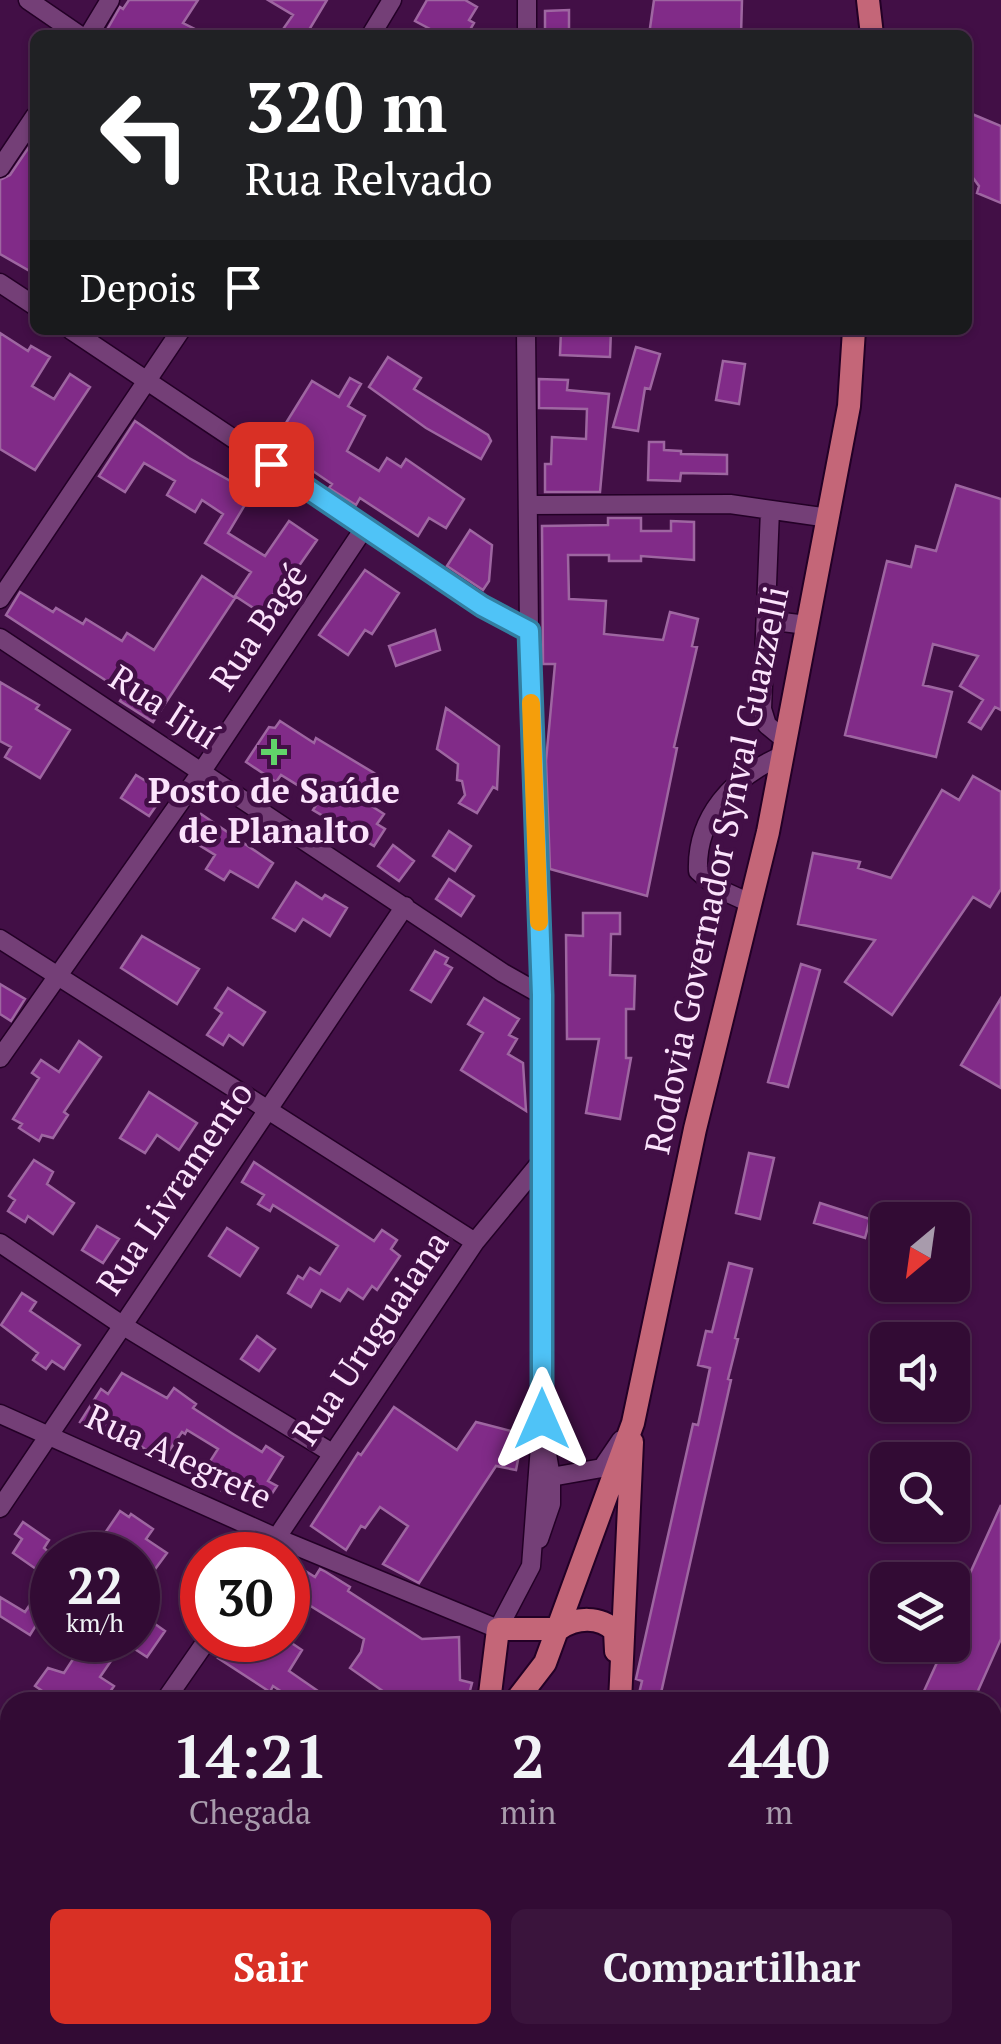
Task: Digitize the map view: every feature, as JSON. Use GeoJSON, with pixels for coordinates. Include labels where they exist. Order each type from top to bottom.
{"type":"FeatureCollection","features":[{"type":"Feature","properties":{"kind":"main road"},"geometry":{"type":"LineString","coordinates":[[868,0],[871,30]]}},
{"type":"Feature","properties":{"kind":"main road","name":"Rodovia Governador Synval Guazzelli"},"geometry":{"type":"LineString","coordinates":[[523,1692],[545,1663],[559,1630],[581,1559],[633,1423],[695,1128],[768,832],[849,406],[854,335]]}},
{"type":"Feature","properties":{"kind":"main road","name":"Rodovia Governador Synval Guazzelli"},"geometry":{"type":"LineString","coordinates":[[620,1692],[633,1423]]}},
{"type":"Feature","properties":{"kind":"main road"},"geometry":{"type":"LineString","coordinates":[[489,1692],[498,1630],[559,1630],[566,1624],[593,1620],[606,1622],[615,1631],[619,1692]]}},
{"type":"Feature","properties":{"kind":"street"},"geometry":{"type":"LineString","coordinates":[[28,0],[72,30]]}},
{"type":"Feature","properties":{"kind":"street"},"geometry":{"type":"LineString","coordinates":[[91,30],[110,0]]}},
{"type":"Feature","properties":{"kind":"street"},"geometry":{"type":"LineString","coordinates":[[374,30],[392,0]]}},
{"type":"Feature","properties":{"kind":"street"},"geometry":{"type":"LineString","coordinates":[[527,30],[528,0]]}},
{"type":"Feature","properties":{"kind":"street"},"geometry":{"type":"LineString","coordinates":[[0,168],[30,123]]}},
{"type":"Feature","properties":{"kind":"street"},"geometry":{"type":"LineString","coordinates":[[0,283],[30,303]]}},
{"type":"Feature","properties":{"kind":"street"},"geometry":{"type":"LineString","coordinates":[[78,335],[482,606],[529,631]]}},
{"type":"Feature","properties":{"kind":"street"},"geometry":{"type":"LineString","coordinates":[[0,599],[178,335]]}},
{"type":"Feature","properties":{"kind":"street"},"geometry":{"type":"LineString","coordinates":[[524,335],[529,631],[542,995],[542,1419],[531,1566]]}},
{"type":"Feature","properties":{"kind":"street"},"geometry":{"type":"LineString","coordinates":[[529,506],[730,504],[829,518]]}},
{"type":"Feature","properties":{"kind":"street"},"geometry":{"type":"LineString","coordinates":[[750,903],[719,889],[698,871],[697,848],[709,817],[725,794],[782,748],[763,718],[770,510]]}},
{"type":"Feature","properties":{"kind":"street","name":"Rua Bagé"},"geometry":{"type":"LineString","coordinates":[[0,1058],[202,772],[365,527]]}},
{"type":"Feature","properties":{"kind":"street"},"geometry":{"type":"LineString","coordinates":[[766,620],[807,626]]}},
{"type":"Feature","properties":{"kind":"street","name":"Rua Ijuí"},"geometry":{"type":"LineString","coordinates":[[0,638],[542,995]]}},
{"type":"Feature","properties":{"kind":"street","name":"Rua Livramento"},"geometry":{"type":"LineString","coordinates":[[0,1508],[405,906]]}},
{"type":"Feature","properties":{"kind":"street"},"geometry":{"type":"LineString","coordinates":[[0,939],[475,1242]]}},
{"type":"Feature","properties":{"kind":"street","name":"Rua Uruguaiana"},"geometry":{"type":"LineString","coordinates":[[280,1532],[475,1242],[540,1163]]}},
{"type":"Feature","properties":{"kind":"street"},"geometry":{"type":"LineString","coordinates":[[0,1243],[122,1325],[332,1453]]}},
{"type":"Feature","properties":{"kind":"street","name":"Rua Alegrete"},"geometry":{"type":"LineString","coordinates":[[0,1414],[263,1532]]}},
{"type":"Feature","properties":{"kind":"street"},"geometry":{"type":"LineString","coordinates":[[498,1630],[531,1566],[551,1504],[542,1419]]}},
{"type":"Feature","properties":{"kind":"street"},"geometry":{"type":"LineString","coordinates":[[551,1476],[602,1468],[633,1423]]}},
{"type":"Feature","properties":{"kind":"street","name":"Rua Alegrete"},"geometry":{"type":"LineString","coordinates":[[310,1552],[498,1630]]}},
{"type":"Feature","properties":{"kind":"street"},"geometry":{"type":"LineString","coordinates":[[171,1692],[192,1662]]}},
{"type":"Feature","properties":{"kind":"building"},"geometry":{"type":"Polygon","coordinates":[[[129,0],[198,0],[183,23],[197,30],[107,30],[120,7],[123,9],[129,0]]]}},
{"type":"Feature","properties":{"kind":"building"},"geometry":{"type":"Polygon","coordinates":[[[268,0],[327,0],[309,30],[282,30],[293,15],[268,0]]]}},
{"type":"Feature","properties":{"kind":"building"},"geometry":{"type":"Polygon","coordinates":[[[427,0],[465,0],[477,7],[469,20],[474,23],[470,30],[430,30],[415,21],[427,0]]]}},
{"type":"Feature","properties":{"kind":"building"},"geometry":{"type":"Polygon","coordinates":[[[654,0],[742,0],[741,30],[650,30],[654,0]]]}},
{"type":"Feature","properties":{"kind":"building"},"geometry":{"type":"Polygon","coordinates":[[[569,10],[569,30],[545,30],[545,11],[569,10]]]}},
{"type":"Feature","properties":{"kind":"building"},"geometry":{"type":"Polygon","coordinates":[[[972,114],[1001,126],[1001,203],[977,193],[979,186],[972,176],[972,114]]]}},
{"type":"Feature","properties":{"kind":"building"},"geometry":{"type":"Polygon","coordinates":[[[30,145],[30,271],[0,254],[0,180],[10,175],[30,145]]]}},
{"type":"Feature","properties":{"kind":"building"},"geometry":{"type":"Polygon","coordinates":[[[0,333],[28,351],[31,346],[50,357],[32,386],[54,399],[70,374],[90,387],[35,470],[0,449],[0,333]]]}},
{"type":"Feature","properties":{"kind":"building"},"geometry":{"type":"Polygon","coordinates":[[[561,335],[611,335],[610,357],[560,355],[561,335]]]}},
{"type":"Feature","properties":{"kind":"building"},"geometry":{"type":"Polygon","coordinates":[[[636,347],[660,354],[650,389],[645,388],[638,431],[613,427],[636,347]]]}},
{"type":"Feature","properties":{"kind":"building"},"geometry":{"type":"Polygon","coordinates":[[[388,357],[421,378],[414,389],[488,435],[491,441],[481,459],[426,428],[369,387],[388,357]]]}},
{"type":"Feature","properties":{"kind":"building"},"geometry":{"type":"Polygon","coordinates":[[[723,361],[745,364],[739,404],[716,400],[723,361]]]}},
{"type":"Feature","properties":{"kind":"building"},"geometry":{"type":"Polygon","coordinates":[[[350,378],[361,384],[348,406],[365,416],[347,451],[379,471],[387,458],[401,467],[406,459],[464,499],[446,528],[429,518],[418,536],[360,498],[356,505],[329,488],[332,484],[273,444],[312,381],[339,397],[350,378]]]}},
{"type":"Feature","properties":{"kind":"building"},"geometry":{"type":"Polygon","coordinates":[[[539,379],[568,380],[567,390],[609,394],[600,492],[545,492],[545,464],[551,464],[552,437],[586,439],[587,409],[539,408],[539,379]]]}},
{"type":"Feature","properties":{"kind":"building"},"geometry":{"type":"Polygon","coordinates":[[[135,421],[189,458],[252,493],[228,533],[265,556],[289,521],[317,540],[261,613],[235,596],[251,572],[205,543],[223,514],[202,500],[195,512],[167,495],[175,481],[144,463],[125,492],[99,476],[135,421]]]}},
{"type":"Feature","properties":{"kind":"building"},"geometry":{"type":"Polygon","coordinates":[[[649,442],[664,442],[664,450],[681,454],[727,455],[727,474],[681,473],[680,481],[648,480],[649,442]]]}},
{"type":"Feature","properties":{"kind":"building"},"geometry":{"type":"Polygon","coordinates":[[[956,485],[1001,499],[1001,710],[995,707],[981,729],[969,722],[983,700],[960,686],[978,656],[933,644],[923,685],[952,692],[936,757],[845,735],[887,561],[911,567],[916,546],[936,551],[956,485]]]}},
{"type":"Feature","properties":{"kind":"building"},"geometry":{"type":"Polygon","coordinates":[[[608,518],[641,518],[641,531],[671,531],[671,521],[694,522],[694,560],[641,556],[641,561],[609,561],[609,555],[568,555],[569,599],[606,601],[604,634],[663,640],[670,612],[698,619],[692,646],[697,647],[647,896],[550,869],[546,761],[555,664],[543,664],[542,526],[608,525],[608,518]]]}},
{"type":"Feature","properties":{"kind":"building"},"geometry":{"type":"Polygon","coordinates":[[[470,530],[492,545],[489,581],[483,590],[447,566],[470,530]]]}},
{"type":"Feature","properties":{"kind":"building"},"geometry":{"type":"Polygon","coordinates":[[[365,570],[399,593],[372,634],[365,630],[348,655],[319,635],[365,570]]]}},
{"type":"Feature","properties":{"kind":"building"},"geometry":{"type":"Polygon","coordinates":[[[202,576],[235,598],[153,722],[120,701],[125,693],[6,615],[20,592],[53,612],[56,608],[83,624],[86,619],[122,641],[127,633],[154,650],[202,576]]]}},
{"type":"Feature","properties":{"kind":"building"},"geometry":{"type":"Polygon","coordinates":[[[435,630],[440,650],[396,666],[389,646],[435,630]]]}},
{"type":"Feature","properties":{"kind":"building"},"geometry":{"type":"Polygon","coordinates":[[[0,682],[39,705],[36,709],[70,730],[40,778],[5,757],[11,747],[0,741],[0,682]]]}},
{"type":"Feature","properties":{"kind":"building"},"geometry":{"type":"Polygon","coordinates":[[[446,708],[499,746],[497,789],[493,787],[477,813],[459,803],[465,795],[462,781],[457,780],[458,764],[437,749],[446,708]]]}},
{"type":"Feature","properties":{"kind":"building"},"geometry":{"type":"Polygon","coordinates":[[[280,721],[379,776],[364,801],[384,814],[377,824],[385,829],[374,846],[313,810],[320,799],[281,775],[276,782],[246,762],[269,727],[275,728],[280,721]]]}},
{"type":"Feature","properties":{"kind":"building"},"geometry":{"type":"Polygon","coordinates":[[[136,775],[165,793],[149,816],[121,798],[136,775]]]}},
{"type":"Feature","properties":{"kind":"building"},"geometry":{"type":"Polygon","coordinates":[[[973,776],[1001,792],[1001,889],[990,907],[973,897],[892,1015],[845,982],[875,940],[798,924],[813,853],[860,862],[858,868],[891,878],[942,790],[959,800],[973,776]]]}},
{"type":"Feature","properties":{"kind":"building"},"geometry":{"type":"Polygon","coordinates":[[[201,814],[273,863],[258,887],[230,871],[224,880],[206,869],[215,855],[186,837],[201,814]]]}},
{"type":"Feature","properties":{"kind":"building"},"geometry":{"type":"Polygon","coordinates":[[[449,831],[471,846],[455,871],[433,856],[449,831]]]}},
{"type":"Feature","properties":{"kind":"building"},"geometry":{"type":"Polygon","coordinates":[[[393,845],[414,861],[399,881],[378,866],[393,845]]]}},
{"type":"Feature","properties":{"kind":"building"},"geometry":{"type":"Polygon","coordinates":[[[449,879],[474,896],[461,916],[436,899],[449,879]]]}},
{"type":"Feature","properties":{"kind":"building"},"geometry":{"type":"Polygon","coordinates":[[[296,882],[322,899],[325,895],[347,908],[330,936],[303,919],[295,931],[273,918],[296,882]]]}},
{"type":"Feature","properties":{"kind":"building"},"geometry":{"type":"Polygon","coordinates":[[[583,913],[620,913],[620,934],[611,934],[610,975],[635,976],[634,1009],[626,1009],[626,1058],[631,1058],[620,1119],[586,1113],[599,1039],[567,1039],[566,935],[583,936],[583,913]]]}},
{"type":"Feature","properties":{"kind":"building"},"geometry":{"type":"Polygon","coordinates":[[[142,936],[199,969],[177,1004],[121,968],[142,936]]]}},
{"type":"Feature","properties":{"kind":"building"},"geometry":{"type":"Polygon","coordinates":[[[435,951],[448,958],[445,964],[452,968],[431,1002],[411,990],[435,951]]]}},
{"type":"Feature","properties":{"kind":"building"},"geometry":{"type":"Polygon","coordinates":[[[801,964],[820,970],[788,1087],[768,1082],[801,964]]]}},
{"type":"Feature","properties":{"kind":"building"},"geometry":{"type":"Polygon","coordinates":[[[0,984],[25,999],[11,1021],[0,1014],[0,984]]]}},
{"type":"Feature","properties":{"kind":"building"},"geometry":{"type":"Polygon","coordinates":[[[228,988],[265,1012],[243,1045],[229,1035],[223,1045],[207,1035],[222,1013],[215,1008],[228,988]]]}},
{"type":"Feature","properties":{"kind":"building"},"geometry":{"type":"Polygon","coordinates":[[[484,998],[519,1019],[509,1035],[517,1039],[508,1054],[523,1063],[526,1111],[461,1070],[483,1033],[468,1024],[484,998]]]}},
{"type":"Feature","properties":{"kind":"building"},"geometry":{"type":"Polygon","coordinates":[[[1001,998],[1001,1088],[961,1065],[1001,998]]]}},
{"type":"Feature","properties":{"kind":"building"},"geometry":{"type":"Polygon","coordinates":[[[79,1041],[101,1057],[64,1112],[68,1115],[53,1138],[42,1135],[39,1141],[13,1119],[39,1078],[32,1073],[41,1060],[59,1072],[79,1041]]]}},
{"type":"Feature","properties":{"kind":"building"},"geometry":{"type":"Polygon","coordinates":[[[149,1092],[197,1123],[179,1150],[157,1135],[145,1153],[120,1138],[149,1092]]]}},
{"type":"Feature","properties":{"kind":"building"},"geometry":{"type":"Polygon","coordinates":[[[749,1153],[774,1158],[760,1219],[736,1213],[749,1153]]]}},
{"type":"Feature","properties":{"kind":"building"},"geometry":{"type":"Polygon","coordinates":[[[34,1160],[53,1172],[47,1184],[74,1203],[53,1234],[28,1216],[25,1222],[8,1211],[15,1200],[9,1196],[34,1160]]]}},
{"type":"Feature","properties":{"kind":"building"},"geometry":{"type":"Polygon","coordinates":[[[254,1162],[374,1241],[382,1230],[397,1240],[391,1249],[400,1256],[377,1290],[372,1286],[363,1299],[348,1289],[340,1301],[321,1290],[311,1307],[288,1293],[298,1276],[303,1279],[310,1268],[320,1274],[338,1246],[273,1205],[270,1211],[258,1204],[264,1195],[242,1182],[254,1162]]]}},
{"type":"Feature","properties":{"kind":"building"},"geometry":{"type":"Polygon","coordinates":[[[820,1203],[870,1219],[865,1238],[814,1223],[820,1203]]]}},
{"type":"Feature","properties":{"kind":"building"},"geometry":{"type":"Polygon","coordinates":[[[97,1226],[119,1239],[103,1263],[82,1250],[97,1226]]]}},
{"type":"Feature","properties":{"kind":"building"},"geometry":{"type":"Polygon","coordinates":[[[227,1228],[258,1248],[240,1276],[209,1256],[227,1228]]]}},
{"type":"Feature","properties":{"kind":"building"},"geometry":{"type":"Polygon","coordinates":[[[729,1263],[752,1269],[661,1692],[639,1692],[642,1681],[636,1679],[693,1424],[698,1425],[710,1368],[698,1365],[706,1331],[712,1332],[729,1263]]]}},
{"type":"Feature","properties":{"kind":"building"},"geometry":{"type":"Polygon","coordinates":[[[22,1293],[36,1302],[30,1311],[80,1345],[64,1369],[52,1361],[46,1369],[33,1360],[38,1353],[1,1325],[22,1293]]]}},
{"type":"Feature","properties":{"kind":"building"},"geometry":{"type":"Polygon","coordinates":[[[257,1336],[275,1349],[259,1371],[241,1359],[257,1336]]]}},
{"type":"Feature","properties":{"kind":"building"},"geometry":{"type":"Polygon","coordinates":[[[122,1373],[167,1398],[174,1388],[196,1404],[193,1408],[233,1434],[262,1452],[266,1446],[283,1457],[268,1481],[277,1486],[263,1507],[237,1491],[233,1498],[200,1477],[218,1449],[187,1430],[162,1461],[135,1442],[132,1447],[80,1422],[101,1389],[108,1394],[122,1373]]]}},
{"type":"Feature","properties":{"kind":"building"},"geometry":{"type":"Polygon","coordinates":[[[394,1407],[457,1450],[476,1422],[523,1434],[516,1470],[496,1466],[419,1583],[383,1564],[408,1526],[380,1507],[365,1528],[361,1526],[346,1550],[311,1526],[358,1453],[361,1455],[394,1407]]]}},
{"type":"Feature","properties":{"kind":"building"},"geometry":{"type":"Polygon","coordinates":[[[1001,1505],[1001,1639],[977,1692],[924,1692],[937,1662],[970,1662],[970,1573],[1001,1505]]]}},
{"type":"Feature","properties":{"kind":"building"},"geometry":{"type":"Polygon","coordinates":[[[120,1511],[153,1529],[151,1532],[106,1532],[120,1511]]]}},
{"type":"Feature","properties":{"kind":"building"},"geometry":{"type":"Polygon","coordinates":[[[23,1522],[37,1532],[30,1532],[30,1565],[13,1553],[22,1539],[15,1534],[23,1522]]]}},
{"type":"Feature","properties":{"kind":"building"},"geometry":{"type":"Polygon","coordinates":[[[320,1569],[326,1572],[422,1639],[459,1637],[460,1680],[472,1683],[470,1692],[384,1692],[350,1668],[364,1639],[310,1606],[310,1574],[315,1577],[320,1569]]]}},
{"type":"Feature","properties":{"kind":"building"},"geometry":{"type":"Polygon","coordinates":[[[0,1597],[25,1612],[30,1607],[30,1635],[0,1616],[0,1597]]]}},
{"type":"Feature","properties":{"kind":"building"},"geometry":{"type":"Polygon","coordinates":[[[71,1662],[110,1662],[100,1677],[114,1686],[110,1692],[40,1692],[35,1686],[48,1668],[64,1673],[71,1662]]]}},
{"type":"Feature","properties":{"kind":"building"},"geometry":{"type":"Polygon","coordinates":[[[224,1662],[295,1662],[289,1671],[318,1691],[282,1692],[273,1686],[270,1692],[224,1662]]]}},
{"type":"Feature","properties":{"kind":"slow traffic"},"geometry":{"type":"LineString","coordinates":[[531,703],[539,922]]}},
{"type":"Feature","properties":{"kind":"place","name":"Posto de Saúde de Planalto"},"geometry":{"type":"Point","coordinates":[274,752]}},
{"type":"Feature","properties":{"kind":"route"},"geometry":{"type":"LineString","coordinates":[[271,464],[482,606],[529,631],[542,995],[542,1419]]}}]}
